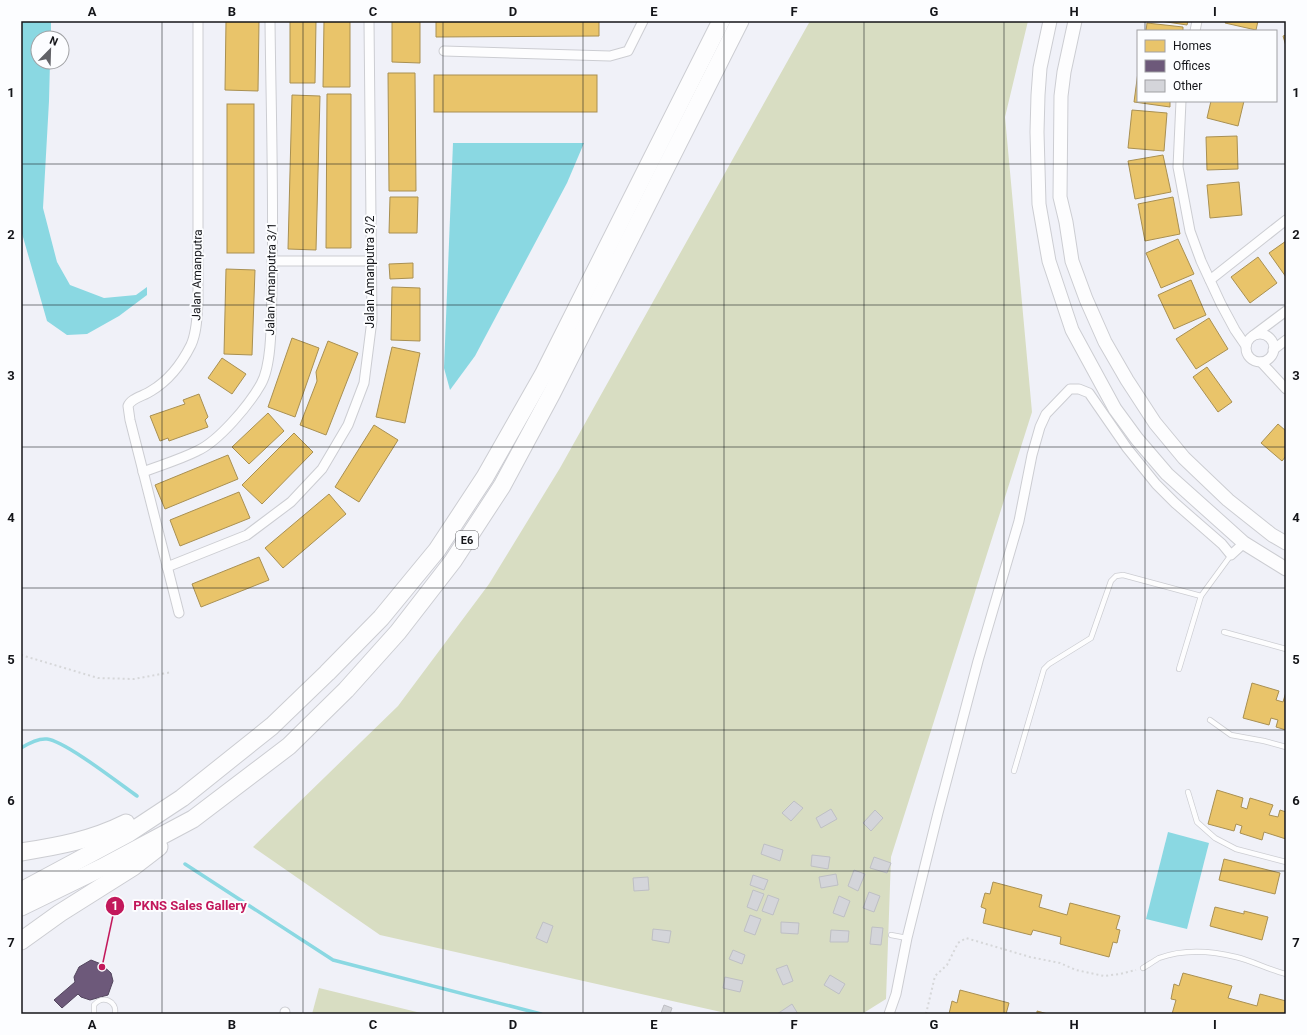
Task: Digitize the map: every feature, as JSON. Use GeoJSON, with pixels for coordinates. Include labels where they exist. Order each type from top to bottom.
{"type":"FeatureCollection","features":[{"type":"Feature","properties":{"kind":"highway","name":"E6"},"geometry":{"type":"LineString","coordinates":[[21,890],[129,832],[182,798],[272,726],[381,618],[437,550],[485,477],[543,374],[721,21]]}},
{"type":"Feature","properties":{"kind":"highway","name":"E6"},"geometry":{"type":"LineString","coordinates":[[21,907],[101,868],[193,819],[289,746],[346,690],[398,632],[453,561],[502,486],[552,393],[740,21]]}},
{"type":"Feature","properties":{"kind":"highway"},"geometry":{"type":"LineString","coordinates":[[21,852],[74,843],[112,830],[146,812],[182,798]]}},
{"type":"Feature","properties":{"kind":"highway"},"geometry":{"type":"LineString","coordinates":[[21,941],[60,913],[133,867],[193,819]]}},
{"type":"Feature","properties":{"kind":"main road"},"geometry":{"type":"LineString","coordinates":[[1050,21],[1040,68],[1038,95],[1037,132],[1039,204],[1049,261],[1072,330],[1098,381],[1115,410],[1137,439],[1167,474],[1244,543],[1286,569]]}},
{"type":"Feature","properties":{"kind":"main road"},"geometry":{"type":"LineString","coordinates":[[1075,21],[1064,72],[1061,96],[1060,198],[1066,222],[1072,261],[1086,299],[1105,342],[1127,380],[1155,423],[1184,458],[1228,500],[1272,535],[1286,543]]}},
{"type":"Feature","properties":{"kind":"street","name":"Jalan Amanputra"},"geometry":{"type":"LineString","coordinates":[[179,613],[130,420],[128,406],[129,403],[151,391],[173,372],[191,344],[197,323],[198,21]]}},
{"type":"Feature","properties":{"kind":"street","name":"Jalan Amanputra 3/1"},"geometry":{"type":"LineString","coordinates":[[143,472],[198,451],[223,432],[243,410],[262,383],[268,359],[271,317],[270,21]]}},
{"type":"Feature","properties":{"kind":"street","name":"Jalan Amanputra 3/2"},"geometry":{"type":"LineString","coordinates":[[167,567],[247,535],[291,502],[322,469],[348,425],[364,383],[372,320],[369,21]]}},
{"type":"Feature","properties":{"kind":"street"},"geometry":{"type":"LineString","coordinates":[[444,51],[610,56],[628,51],[643,21]]}},
{"type":"Feature","properties":{"kind":"street"},"geometry":{"type":"LineString","coordinates":[[1181,102],[1178,167],[1190,231],[1201,261],[1224,311],[1246,346],[1246,350],[1250,358],[1257,362],[1261,362],[1269,358],[1274,350],[1286,340]]}},
{"type":"Feature","properties":{"kind":"street"},"geometry":{"type":"LineString","coordinates":[[1210,280],[1286,220]]}},
{"type":"Feature","properties":{"kind":"street"},"geometry":{"type":"LineString","coordinates":[[272,261],[371,261]]}},
{"type":"Feature","properties":{"kind":"street"},"geometry":{"type":"LineString","coordinates":[[1246,346],[1254,335],[1286,311]]}},
{"type":"Feature","properties":{"kind":"street"},"geometry":{"type":"LineString","coordinates":[[1254,335],[1260,334],[1266,336],[1273,344],[1274,350]]}},
{"type":"Feature","properties":{"kind":"street"},"geometry":{"type":"LineString","coordinates":[[1261,362],[1286,390]]}},
{"type":"Feature","properties":{"kind":"street"},"geometry":{"type":"LineString","coordinates":[[889,1014],[896,994],[907,938],[938,813],[978,661],[1019,521],[1032,455],[1040,427],[1046,414],[1070,389],[1079,389],[1089,393],[1127,448],[1156,484],[1175,503],[1222,544],[1231,555],[1244,543]]}},
{"type":"Feature","properties":{"kind":"lane"},"geometry":{"type":"LineString","coordinates":[[1179,669],[1201,596],[1231,555]]}},
{"type":"Feature","properties":{"kind":"lane"},"geometry":{"type":"LineString","coordinates":[[1014,771],[1044,669],[1091,638],[1111,581],[1116,576],[1123,575],[1201,596]]}},
{"type":"Feature","properties":{"kind":"lane"},"geometry":{"type":"LineString","coordinates":[[1224,632],[1286,649]]}},
{"type":"Feature","properties":{"kind":"lane"},"geometry":{"type":"LineString","coordinates":[[1210,720],[1231,735],[1286,747]]}},
{"type":"Feature","properties":{"kind":"lane"},"geometry":{"type":"LineString","coordinates":[[1188,792],[1197,822],[1215,838],[1236,849],[1286,862]]}},
{"type":"Feature","properties":{"kind":"lane"},"geometry":{"type":"LineString","coordinates":[[891,935],[907,938]]}},
{"type":"Feature","properties":{"kind":"lane"},"geometry":{"type":"LineString","coordinates":[[1143,968],[1158,959],[1171,955],[1190,952],[1216,953],[1236,957],[1286,974]]}},
{"type":"Feature","properties":{"kind":"lane"},"geometry":{"type":"LineString","coordinates":[[94,1014],[94,1005],[99,1000],[103,999],[113,1003],[116,1010],[115,1014]]}},
{"type":"Feature","properties":{"kind":"path"},"geometry":{"type":"LineString","coordinates":[[21,655],[98,678],[134,679],[172,672]]}},
{"type":"Feature","properties":{"kind":"path"},"geometry":{"type":"LineString","coordinates":[[926,1014],[935,976],[947,965],[958,943],[966,938],[1030,957],[1060,963],[1076,970],[1104,976],[1120,974],[1143,968]]}},
{"type":"Feature","properties":{"kind":"green space"},"geometry":{"type":"Polygon","coordinates":[[[810,21],[1028,21],[1005,117],[1032,412],[891,857],[886,999],[862,1014],[730,1014],[380,935],[253,847],[398,706],[489,584],[560,468],[810,21]]]}},
{"type":"Feature","properties":{"kind":"green space"},"geometry":{"type":"Polygon","coordinates":[[[319,988],[425,1014],[312,1014],[319,988]]]}},
{"type":"Feature","properties":{"kind":"water"},"geometry":{"type":"Polygon","coordinates":[[[21,21],[51,21],[51,30],[30,30],[30,70],[50,70],[43,208],[57,262],[70,285],[104,298],[136,295],[147,287],[147,295],[119,316],[87,334],[67,335],[47,321],[21,230],[21,21]]]}},
{"type":"Feature","properties":{"kind":"water"},"geometry":{"type":"Polygon","coordinates":[[[453,143],[584,143],[567,183],[475,356],[450,390],[444,368],[453,143]]]}},
{"type":"Feature","properties":{"kind":"water"},"geometry":{"type":"Polygon","coordinates":[[[1168,832],[1209,843],[1187,929],[1146,919],[1168,832]]]}},
{"type":"Feature","properties":{"kind":"building: Homes"},"geometry":{"type":"Polygon","coordinates":[[[226,21],[259,21],[258,91],[225,90],[226,21]]]}},
{"type":"Feature","properties":{"kind":"building: Homes"},"geometry":{"type":"Polygon","coordinates":[[[290,21],[316,21],[315,83],[290,83],[290,21]]]}},
{"type":"Feature","properties":{"kind":"building: Homes"},"geometry":{"type":"Polygon","coordinates":[[[324,21],[350,21],[350,87],[323,87],[324,21]]]}},
{"type":"Feature","properties":{"kind":"building: Homes"},"geometry":{"type":"Polygon","coordinates":[[[392,21],[420,21],[420,63],[392,62],[392,21]]]}},
{"type":"Feature","properties":{"kind":"building: Homes"},"geometry":{"type":"Polygon","coordinates":[[[436,21],[599,21],[599,36],[436,37],[436,21]]]}},
{"type":"Feature","properties":{"kind":"building: Homes"},"geometry":{"type":"Polygon","coordinates":[[[1160,21],[1188,21],[1187,25],[1160,21]]]}},
{"type":"Feature","properties":{"kind":"building: Homes"},"geometry":{"type":"Polygon","coordinates":[[[1226,21],[1258,21],[1256,30],[1225,23],[1226,21]]]}},
{"type":"Feature","properties":{"kind":"building: Homes"},"geometry":{"type":"Polygon","coordinates":[[[1147,23],[1183,27],[1183,30],[1146,30],[1147,23]]]}},
{"type":"Feature","properties":{"kind":"building: Homes"},"geometry":{"type":"Polygon","coordinates":[[[1286,35],[1286,46],[1283,36],[1286,35]]]}},
{"type":"Feature","properties":{"kind":"building: Homes"},"geometry":{"type":"Polygon","coordinates":[[[388,73],[415,73],[416,191],[389,191],[388,73]]]}},
{"type":"Feature","properties":{"kind":"building: Homes"},"geometry":{"type":"Polygon","coordinates":[[[434,75],[597,75],[597,112],[434,112],[434,75]]]}},
{"type":"Feature","properties":{"kind":"building: Homes"},"geometry":{"type":"Polygon","coordinates":[[[1137,80],[1137,102],[1170,102],[1170,107],[1134,102],[1137,80]]]}},
{"type":"Feature","properties":{"kind":"building: Homes"},"geometry":{"type":"Polygon","coordinates":[[[327,94],[351,94],[351,248],[326,248],[327,94]]]}},
{"type":"Feature","properties":{"kind":"building: Homes"},"geometry":{"type":"Polygon","coordinates":[[[292,95],[320,96],[316,250],[288,249],[292,95]]]}},
{"type":"Feature","properties":{"kind":"building: Homes"},"geometry":{"type":"Polygon","coordinates":[[[1211,102],[1244,102],[1238,126],[1207,118],[1211,102]]]}},
{"type":"Feature","properties":{"kind":"building: Homes"},"geometry":{"type":"Polygon","coordinates":[[[227,104],[254,104],[254,253],[227,253],[227,104]]]}},
{"type":"Feature","properties":{"kind":"building: Homes"},"geometry":{"type":"Polygon","coordinates":[[[1132,110],[1167,113],[1164,151],[1128,148],[1132,110]]]}},
{"type":"Feature","properties":{"kind":"building: Homes"},"geometry":{"type":"Polygon","coordinates":[[[1237,136],[1238,169],[1207,170],[1206,137],[1237,136]]]}},
{"type":"Feature","properties":{"kind":"building: Homes"},"geometry":{"type":"Polygon","coordinates":[[[1163,155],[1171,192],[1135,199],[1128,161],[1163,155]]]}},
{"type":"Feature","properties":{"kind":"building: Homes"},"geometry":{"type":"Polygon","coordinates":[[[1239,182],[1242,215],[1210,218],[1207,185],[1239,182]]]}},
{"type":"Feature","properties":{"kind":"building: Homes"},"geometry":{"type":"Polygon","coordinates":[[[390,197],[418,197],[417,233],[389,233],[390,197]]]}},
{"type":"Feature","properties":{"kind":"building: Homes"},"geometry":{"type":"Polygon","coordinates":[[[1173,197],[1180,234],[1145,241],[1138,204],[1173,197]]]}},
{"type":"Feature","properties":{"kind":"building: Homes"},"geometry":{"type":"Polygon","coordinates":[[[1178,239],[1194,274],[1161,288],[1146,253],[1178,239]]]}},
{"type":"Feature","properties":{"kind":"building: Homes"},"geometry":{"type":"Polygon","coordinates":[[[1286,241],[1286,277],[1269,253],[1286,241]]]}},
{"type":"Feature","properties":{"kind":"building: Homes"},"geometry":{"type":"Polygon","coordinates":[[[1258,257],[1277,283],[1250,303],[1231,277],[1258,257]]]}},
{"type":"Feature","properties":{"kind":"building: Homes"},"geometry":{"type":"Polygon","coordinates":[[[413,263],[413,278],[390,279],[389,264],[413,263]]]}},
{"type":"Feature","properties":{"kind":"building: Homes"},"geometry":{"type":"Polygon","coordinates":[[[226,269],[255,270],[252,355],[224,354],[226,269]]]}},
{"type":"Feature","properties":{"kind":"building: Homes"},"geometry":{"type":"Polygon","coordinates":[[[1191,280],[1206,315],[1174,329],[1158,295],[1191,280]]]}},
{"type":"Feature","properties":{"kind":"building: Homes"},"geometry":{"type":"Polygon","coordinates":[[[392,287],[420,288],[420,341],[391,340],[392,287]]]}},
{"type":"Feature","properties":{"kind":"building: Homes"},"geometry":{"type":"Polygon","coordinates":[[[1209,318],[1228,349],[1196,369],[1176,339],[1209,318]]]}},
{"type":"Feature","properties":{"kind":"building: Homes"},"geometry":{"type":"Polygon","coordinates":[[[292,338],[319,348],[295,417],[268,407],[292,338]]]}},
{"type":"Feature","properties":{"kind":"building: Homes"},"geometry":{"type":"Polygon","coordinates":[[[328,341],[358,353],[326,435],[300,425],[317,381],[316,372],[328,341]]]}},
{"type":"Feature","properties":{"kind":"building: Homes"},"geometry":{"type":"Polygon","coordinates":[[[392,347],[420,353],[405,423],[376,417],[392,347]]]}},
{"type":"Feature","properties":{"kind":"building: Homes"},"geometry":{"type":"Polygon","coordinates":[[[222,358],[246,374],[232,394],[208,378],[222,358]]]}},
{"type":"Feature","properties":{"kind":"building: Homes"},"geometry":{"type":"Polygon","coordinates":[[[1207,367],[1232,402],[1218,412],[1193,377],[1207,367]]]}},
{"type":"Feature","properties":{"kind":"building: Homes"},"geometry":{"type":"Polygon","coordinates":[[[199,394],[208,417],[205,420],[208,427],[169,441],[168,438],[160,441],[150,416],[185,404],[183,400],[199,394]]]}},
{"type":"Feature","properties":{"kind":"building: Homes"},"geometry":{"type":"Polygon","coordinates":[[[268,413],[284,431],[249,464],[232,447],[268,413]]]}},
{"type":"Feature","properties":{"kind":"building: Homes"},"geometry":{"type":"Polygon","coordinates":[[[1278,424],[1286,431],[1286,456],[1282,461],[1261,443],[1278,424]]]}},
{"type":"Feature","properties":{"kind":"building: Homes"},"geometry":{"type":"Polygon","coordinates":[[[374,425],[398,440],[359,502],[335,487],[374,425]]]}},
{"type":"Feature","properties":{"kind":"building: Homes"},"geometry":{"type":"Polygon","coordinates":[[[294,433],[313,452],[262,504],[242,485],[294,433]]]}},
{"type":"Feature","properties":{"kind":"building: Homes"},"geometry":{"type":"Polygon","coordinates":[[[228,455],[238,479],[165,509],[155,485],[228,455]]]}},
{"type":"Feature","properties":{"kind":"building: Homes"},"geometry":{"type":"Polygon","coordinates":[[[239,492],[250,518],[180,546],[170,520],[239,492]]]}},
{"type":"Feature","properties":{"kind":"building: Homes"},"geometry":{"type":"Polygon","coordinates":[[[329,494],[346,514],[283,568],[265,548],[329,494]]]}},
{"type":"Feature","properties":{"kind":"building: Homes"},"geometry":{"type":"Polygon","coordinates":[[[259,557],[269,580],[201,607],[192,584],[259,557]]]}},
{"type":"Feature","properties":{"kind":"building: Homes"},"geometry":{"type":"Polygon","coordinates":[[[1252,683],[1279,691],[1276,700],[1283,702],[1286,692],[1286,730],[1276,727],[1278,720],[1271,718],[1269,725],[1243,718],[1252,683]]]}},
{"type":"Feature","properties":{"kind":"building: Homes"},"geometry":{"type":"Polygon","coordinates":[[[1217,790],[1243,798],[1241,807],[1247,809],[1250,798],[1273,805],[1269,815],[1278,817],[1280,810],[1286,812],[1286,839],[1264,832],[1262,840],[1240,833],[1242,826],[1236,824],[1234,831],[1208,824],[1217,790]]]}},
{"type":"Feature","properties":{"kind":"building: Homes"},"geometry":{"type":"Polygon","coordinates":[[[1224,859],[1280,873],[1275,894],[1219,880],[1224,859]]]}},
{"type":"Feature","properties":{"kind":"building: Homes"},"geometry":{"type":"Polygon","coordinates":[[[993,882],[1042,895],[1039,907],[1067,915],[1070,903],[1120,916],[1116,929],[1120,930],[1117,943],[1113,942],[1109,957],[1060,944],[1061,937],[1033,930],[1031,935],[983,923],[986,909],[981,907],[985,893],[990,894],[993,882]]]}},
{"type":"Feature","properties":{"kind":"building: Homes"},"geometry":{"type":"Polygon","coordinates":[[[1215,907],[1244,914],[1244,911],[1268,917],[1262,940],[1210,926],[1215,907]]]}},
{"type":"Feature","properties":{"kind":"building: Homes"},"geometry":{"type":"Polygon","coordinates":[[[1183,973],[1232,986],[1228,998],[1257,1006],[1260,994],[1286,1001],[1286,1014],[1172,1014],[1176,1000],[1171,999],[1174,984],[1179,986],[1183,973]]]}},
{"type":"Feature","properties":{"kind":"building: Homes"},"geometry":{"type":"Polygon","coordinates":[[[960,990],[1009,1003],[1006,1014],[949,1014],[952,1001],[957,1003],[960,990]]]}},
{"type":"Feature","properties":{"kind":"building: Homes"},"geometry":{"type":"Polygon","coordinates":[[[1037,1011],[1048,1014],[1037,1014],[1037,1011]]]}},
{"type":"Feature","properties":{"kind":"building: Offices"},"geometry":{"type":"Polygon","coordinates":[[[91,960],[101,964],[111,973],[113,981],[108,995],[90,1000],[81,997],[78,994],[62,1008],[54,1000],[75,982],[74,977],[79,967],[91,960]]]}},
{"type":"Feature","properties":{"kind":"building: Other"},"geometry":{"type":"Polygon","coordinates":[[[794,801],[803,808],[791,821],[782,813],[794,801]]]}},
{"type":"Feature","properties":{"kind":"building: Other"},"geometry":{"type":"Polygon","coordinates":[[[831,809],[837,819],[821,828],[816,818],[831,809]]]}},
{"type":"Feature","properties":{"kind":"building: Other"},"geometry":{"type":"Polygon","coordinates":[[[875,810],[883,818],[871,831],[863,823],[875,810]]]}},
{"type":"Feature","properties":{"kind":"building: Other"},"geometry":{"type":"Polygon","coordinates":[[[764,844],[783,850],[780,861],[761,854],[764,844]]]}},
{"type":"Feature","properties":{"kind":"building: Other"},"geometry":{"type":"Polygon","coordinates":[[[812,855],[830,857],[828,869],[811,866],[812,855]]]}},
{"type":"Feature","properties":{"kind":"building: Other"},"geometry":{"type":"Polygon","coordinates":[[[874,857],[891,863],[887,873],[870,868],[874,857]]]}},
{"type":"Feature","properties":{"kind":"building: Other"},"geometry":{"type":"Polygon","coordinates":[[[854,870],[865,874],[858,891],[848,886],[854,870]]]}},
{"type":"Feature","properties":{"kind":"building: Other"},"geometry":{"type":"Polygon","coordinates":[[[836,874],[838,885],[821,888],[819,877],[836,874]]]}},
{"type":"Feature","properties":{"kind":"building: Other"},"geometry":{"type":"Polygon","coordinates":[[[753,875],[768,880],[764,890],[750,885],[753,875]]]}},
{"type":"Feature","properties":{"kind":"building: Other"},"geometry":{"type":"Polygon","coordinates":[[[648,877],[649,890],[634,891],[633,878],[648,877]]]}},
{"type":"Feature","properties":{"kind":"building: Other"},"geometry":{"type":"Polygon","coordinates":[[[753,890],[764,894],[757,911],[747,907],[753,890]]]}},
{"type":"Feature","properties":{"kind":"building: Other"},"geometry":{"type":"Polygon","coordinates":[[[869,892],[880,896],[874,912],[863,908],[869,892]]]}},
{"type":"Feature","properties":{"kind":"building: Other"},"geometry":{"type":"Polygon","coordinates":[[[768,895],[779,899],[773,915],[762,911],[768,895]]]}},
{"type":"Feature","properties":{"kind":"building: Other"},"geometry":{"type":"Polygon","coordinates":[[[839,896],[850,901],[844,917],[833,913],[839,896]]]}},
{"type":"Feature","properties":{"kind":"building: Other"},"geometry":{"type":"Polygon","coordinates":[[[750,915],[761,919],[755,935],[744,931],[750,915]]]}},
{"type":"Feature","properties":{"kind":"building: Other"},"geometry":{"type":"Polygon","coordinates":[[[543,922],[553,926],[547,943],[536,938],[543,922]]]}},
{"type":"Feature","properties":{"kind":"building: Other"},"geometry":{"type":"Polygon","coordinates":[[[781,922],[799,923],[798,934],[781,933],[781,922]]]}},
{"type":"Feature","properties":{"kind":"building: Other"},"geometry":{"type":"Polygon","coordinates":[[[872,927],[883,928],[881,945],[870,944],[872,927]]]}},
{"type":"Feature","properties":{"kind":"building: Other"},"geometry":{"type":"Polygon","coordinates":[[[653,929],[671,931],[669,943],[652,940],[653,929]]]}},
{"type":"Feature","properties":{"kind":"building: Other"},"geometry":{"type":"Polygon","coordinates":[[[831,930],[849,931],[848,942],[830,942],[831,930]]]}},
{"type":"Feature","properties":{"kind":"building: Other"},"geometry":{"type":"Polygon","coordinates":[[[733,950],[745,955],[742,964],[729,959],[733,950]]]}},
{"type":"Feature","properties":{"kind":"building: Other"},"geometry":{"type":"Polygon","coordinates":[[[787,965],[793,981],[783,985],[776,969],[787,965]]]}},
{"type":"Feature","properties":{"kind":"building: Other"},"geometry":{"type":"Polygon","coordinates":[[[830,975],[845,984],[839,994],[824,985],[830,975]]]}},
{"type":"Feature","properties":{"kind":"building: Other"},"geometry":{"type":"Polygon","coordinates":[[[725,977],[743,981],[740,992],[723,988],[725,977]]]}},
{"type":"Feature","properties":{"kind":"building: Other"},"geometry":{"type":"Polygon","coordinates":[[[792,1004],[798,1014],[777,1014],[792,1004]]]}},
{"type":"Feature","properties":{"kind":"building: Other"},"geometry":{"type":"Polygon","coordinates":[[[664,1005],[672,1008],[670,1014],[661,1013],[664,1005]]]}},
{"type":"Feature","properties":{"kind":"waterway"},"geometry":{"type":"LineString","coordinates":[[21,748],[40,739],[47,739],[55,742],[79,755],[137,796]]}},
{"type":"Feature","properties":{"kind":"waterway"},"geometry":{"type":"LineString","coordinates":[[185,864],[333,960],[541,1014]]}},
{"type":"Feature","properties":{"kind":"place","name":"PKNS Sales Gallery"},"geometry":{"type":"Point","coordinates":[102,967]}}]}
